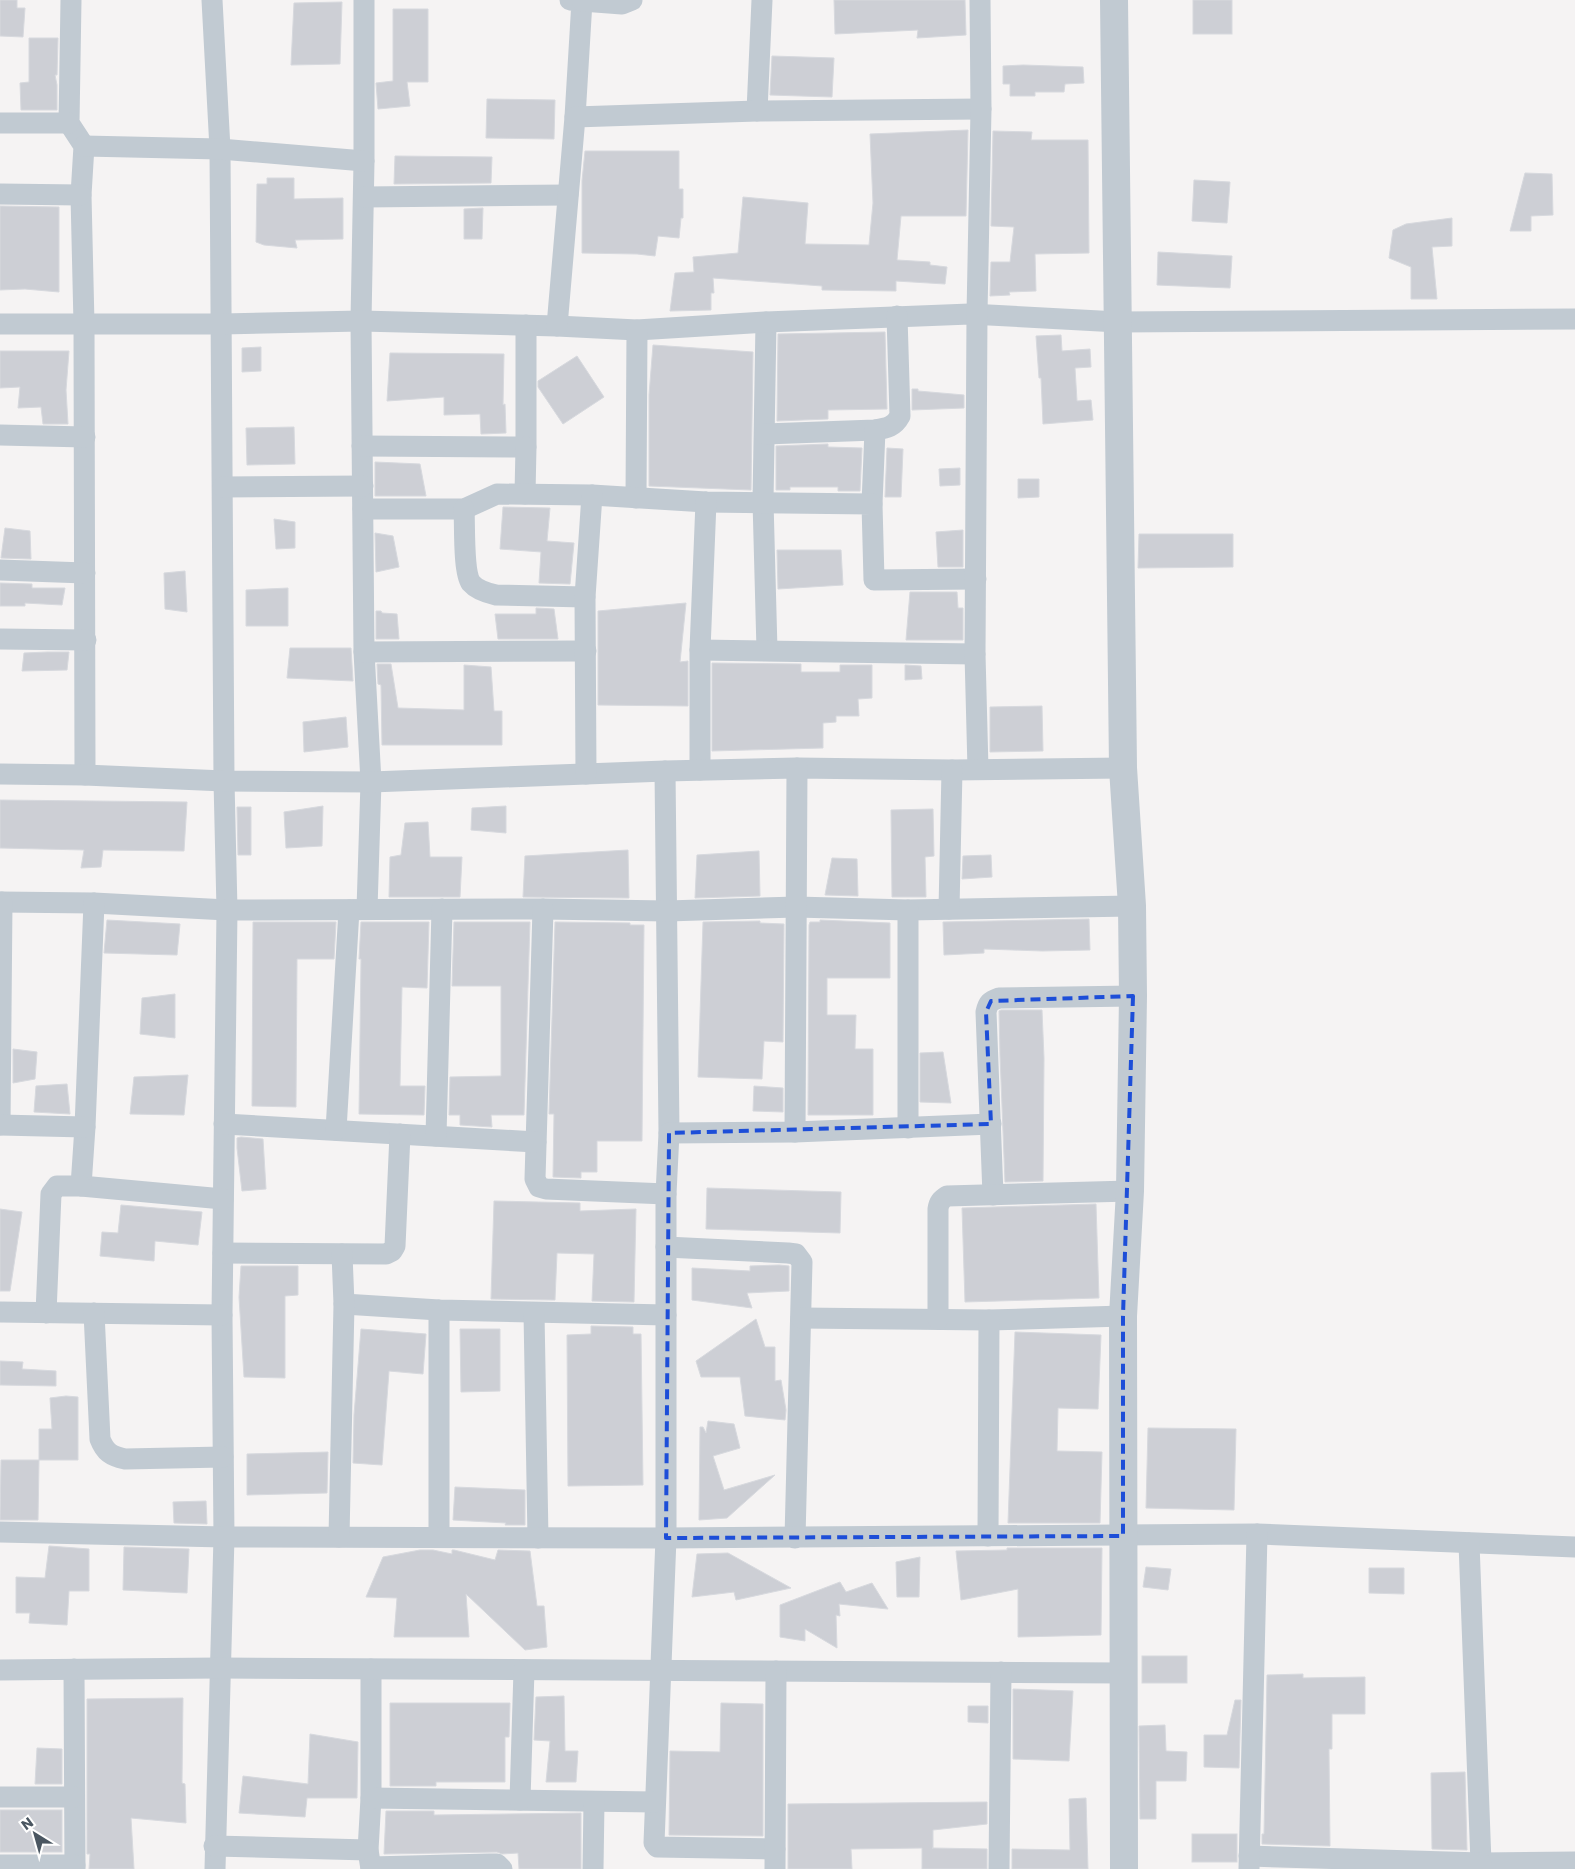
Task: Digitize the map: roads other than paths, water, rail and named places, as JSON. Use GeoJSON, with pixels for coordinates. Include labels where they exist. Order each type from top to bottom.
{"type":"FeatureCollection","features":[{"type":"Feature","properties":{"kind":"street"},"geometry":{"type":"LineString","coordinates":[[71,0],[69,123],[84,146],[81,195],[86,573],[85,775]]}},
{"type":"Feature","properties":{"kind":"street"},"geometry":{"type":"LineString","coordinates":[[212,0],[220,150],[224,781],[227,910],[222,1315],[224,1537],[214,1869]]}},
{"type":"Feature","properties":{"kind":"street"},"geometry":{"type":"LineString","coordinates":[[336,1130],[371,782],[364,652],[362,486],[361,321],[364,197],[364,0]]}},
{"type":"Feature","properties":{"kind":"street"},"geometry":{"type":"LineString","coordinates":[[570,0],[622,4],[632,0]]}},
{"type":"Feature","properties":{"kind":"street"},"geometry":{"type":"LineString","coordinates":[[757,111],[762,0]]}},
{"type":"Feature","properties":{"kind":"street"},"geometry":{"type":"LineString","coordinates":[[978,769],[974,654],[977,314],[982,109],[980,0]]}},
{"type":"Feature","properties":{"kind":"street"},"geometry":{"type":"LineString","coordinates":[[1114,0],[1123,768],[1132,906],[1133,996],[1130,1191],[1123,1316],[1124,1869]]}},
{"type":"Feature","properties":{"kind":"street"},"geometry":{"type":"LineString","coordinates":[[557,326],[575,117],[582,1]]}},
{"type":"Feature","properties":{"kind":"street"},"geometry":{"type":"LineString","coordinates":[[575,117],[757,111],[982,109]]}},
{"type":"Feature","properties":{"kind":"street"},"geometry":{"type":"LineString","coordinates":[[0,123],[69,123]]}},
{"type":"Feature","properties":{"kind":"street"},"geometry":{"type":"LineString","coordinates":[[84,146],[220,150],[364,161]]}},
{"type":"Feature","properties":{"kind":"street"},"geometry":{"type":"LineString","coordinates":[[0,194],[81,195]]}},
{"type":"Feature","properties":{"kind":"street"},"geometry":{"type":"LineString","coordinates":[[364,197],[568,195]]}},
{"type":"Feature","properties":{"kind":"street"},"geometry":{"type":"LineString","coordinates":[[0,324],[222,324],[361,321],[637,330],[766,322],[977,314],[1118,322],[1575,319]]}},
{"type":"Feature","properties":{"kind":"street"},"geometry":{"type":"LineString","coordinates":[[765,434],[875,430],[888,428],[897,422],[900,416],[897,316]]}},
{"type":"Feature","properties":{"kind":"street"},"geometry":{"type":"LineString","coordinates":[[766,322],[763,501],[767,650]]}},
{"type":"Feature","properties":{"kind":"street"},"geometry":{"type":"LineString","coordinates":[[524,494],[526,325]]}},
{"type":"Feature","properties":{"kind":"street"},"geometry":{"type":"LineString","coordinates":[[636,498],[637,330]]}},
{"type":"Feature","properties":{"kind":"street"},"geometry":{"type":"LineString","coordinates":[[875,430],[872,504],[874,580],[976,579]]}},
{"type":"Feature","properties":{"kind":"street"},"geometry":{"type":"LineString","coordinates":[[0,435],[85,437]]}},
{"type":"Feature","properties":{"kind":"street"},"geometry":{"type":"LineString","coordinates":[[362,446],[526,448]]}},
{"type":"Feature","properties":{"kind":"street"},"geometry":{"type":"LineString","coordinates":[[223,488],[362,486]]}},
{"type":"Feature","properties":{"kind":"street"},"geometry":{"type":"LineString","coordinates":[[363,509],[464,509],[477,504],[491,495],[524,494],[592,495],[706,502],[763,501],[872,504]]}},
{"type":"Feature","properties":{"kind":"street"},"geometry":{"type":"LineString","coordinates":[[586,774],[584,597],[592,495]]}},
{"type":"Feature","properties":{"kind":"street"},"geometry":{"type":"LineString","coordinates":[[700,770],[700,650],[706,502]]}},
{"type":"Feature","properties":{"kind":"street"},"geometry":{"type":"LineString","coordinates":[[464,509],[467,572],[471,583],[482,591],[496,595],[584,597]]}},
{"type":"Feature","properties":{"kind":"street"},"geometry":{"type":"LineString","coordinates":[[0,570],[86,573]]}},
{"type":"Feature","properties":{"kind":"street"},"geometry":{"type":"LineString","coordinates":[[0,639],[86,640]]}},
{"type":"Feature","properties":{"kind":"street"},"geometry":{"type":"LineString","coordinates":[[700,650],[974,654]]}},
{"type":"Feature","properties":{"kind":"street"},"geometry":{"type":"LineString","coordinates":[[364,652],[586,652]]}},
{"type":"Feature","properties":{"kind":"street"},"geometry":{"type":"LineString","coordinates":[[0,774],[85,775],[224,781],[371,782],[798,768],[952,770],[1123,768]]}},
{"type":"Feature","properties":{"kind":"street"},"geometry":{"type":"LineString","coordinates":[[795,1132],[798,768]]}},
{"type":"Feature","properties":{"kind":"street"},"geometry":{"type":"LineString","coordinates":[[949,909],[952,770]]}},
{"type":"Feature","properties":{"kind":"street"},"geometry":{"type":"LineString","coordinates":[[665,771],[668,1133],[666,1194],[666,1538],[655,1802],[654,1843],[657,1847],[775,1859],[776,1671]]}},
{"type":"Feature","properties":{"kind":"street"},"geometry":{"type":"LineString","coordinates":[[85,1126],[0,1125],[1,902],[94,903],[227,910],[542,909],[666,911],[796,907],[908,910],[1132,906]]}},
{"type":"Feature","properties":{"kind":"street"},"geometry":{"type":"LineString","coordinates":[[81,1186],[94,903]]}},
{"type":"Feature","properties":{"kind":"street"},"geometry":{"type":"LineString","coordinates":[[436,1136],[442,909]]}},
{"type":"Feature","properties":{"kind":"street"},"geometry":{"type":"LineString","coordinates":[[542,909],[535,1179],[539,1187],[546,1189],[666,1194]]}},
{"type":"Feature","properties":{"kind":"street"},"geometry":{"type":"LineString","coordinates":[[908,910],[908,1128]]}},
{"type":"Feature","properties":{"kind":"street"},"geometry":{"type":"LineString","coordinates":[[993,1195],[987,1005],[991,1000],[999,998],[1133,996]]}},
{"type":"Feature","properties":{"kind":"street"},"geometry":{"type":"LineString","coordinates":[[224,1124],[536,1142]]}},
{"type":"Feature","properties":{"kind":"street"},"geometry":{"type":"LineString","coordinates":[[668,1133],[795,1132],[991,1124]]}},
{"type":"Feature","properties":{"kind":"street"},"geometry":{"type":"LineString","coordinates":[[223,1253],[386,1254],[392,1251],[395,1246],[400,1134]]}},
{"type":"Feature","properties":{"kind":"street"},"geometry":{"type":"LineString","coordinates":[[46,1313],[51,1194],[57,1186],[81,1186],[223,1199]]}},
{"type":"Feature","properties":{"kind":"street"},"geometry":{"type":"LineString","coordinates":[[938,1319],[938,1209],[940,1202],[947,1196],[1130,1191]]}},
{"type":"Feature","properties":{"kind":"street"},"geometry":{"type":"LineString","coordinates":[[666,1247],[796,1254],[802,1262],[795,1538]]}},
{"type":"Feature","properties":{"kind":"street"},"geometry":{"type":"LineString","coordinates":[[339,1537],[344,1304],[342,1254]]}},
{"type":"Feature","properties":{"kind":"street"},"geometry":{"type":"LineString","coordinates":[[344,1304],[439,1310],[666,1315]]}},
{"type":"Feature","properties":{"kind":"street"},"geometry":{"type":"LineString","coordinates":[[439,1310],[439,1537]]}},
{"type":"Feature","properties":{"kind":"street"},"geometry":{"type":"LineString","coordinates":[[0,1312],[222,1315]]}},
{"type":"Feature","properties":{"kind":"street"},"geometry":{"type":"LineString","coordinates":[[534,1313],[538,1538]]}},
{"type":"Feature","properties":{"kind":"street"},"geometry":{"type":"LineString","coordinates":[[94,1314],[100,1439],[104,1449],[114,1457],[124,1459],[223,1457]]}},
{"type":"Feature","properties":{"kind":"street"},"geometry":{"type":"LineString","coordinates":[[801,1318],[989,1320],[1123,1316]]}},
{"type":"Feature","properties":{"kind":"street"},"geometry":{"type":"LineString","coordinates":[[988,1536],[989,1320]]}},
{"type":"Feature","properties":{"kind":"street"},"geometry":{"type":"LineString","coordinates":[[0,1532],[224,1537],[538,1538],[1257,1534],[1575,1547]]}},
{"type":"Feature","properties":{"kind":"street"},"geometry":{"type":"LineString","coordinates":[[1257,1534],[1249,1862],[1481,1866],[1575,1862]]}},
{"type":"Feature","properties":{"kind":"street"},"geometry":{"type":"LineString","coordinates":[[1469,1543],[1481,1866]]}},
{"type":"Feature","properties":{"kind":"street"},"geometry":{"type":"LineString","coordinates":[[0,1670],[219,1668],[662,1669],[1125,1673]]}},
{"type":"Feature","properties":{"kind":"street"},"geometry":{"type":"LineString","coordinates":[[0,1865],[75,1867],[74,1669]]}},
{"type":"Feature","properties":{"kind":"street"},"geometry":{"type":"LineString","coordinates":[[370,1862],[371,1669]]}},
{"type":"Feature","properties":{"kind":"street"},"geometry":{"type":"LineString","coordinates":[[520,1800],[524,1670]]}},
{"type":"Feature","properties":{"kind":"street"},"geometry":{"type":"LineString","coordinates":[[999,1869],[1001,1672]]}},
{"type":"Feature","properties":{"kind":"street"},"geometry":{"type":"LineString","coordinates":[[0,1797],[74,1797]]}},
{"type":"Feature","properties":{"kind":"street"},"geometry":{"type":"LineString","coordinates":[[371,1798],[655,1802]]}},
{"type":"Feature","properties":{"kind":"street"},"geometry":{"type":"LineString","coordinates":[[593,1869],[594,1802]]}},
{"type":"Feature","properties":{"kind":"street"},"geometry":{"type":"LineString","coordinates":[[214,1846],[370,1862],[498,1864],[502,1869]]}}]}
